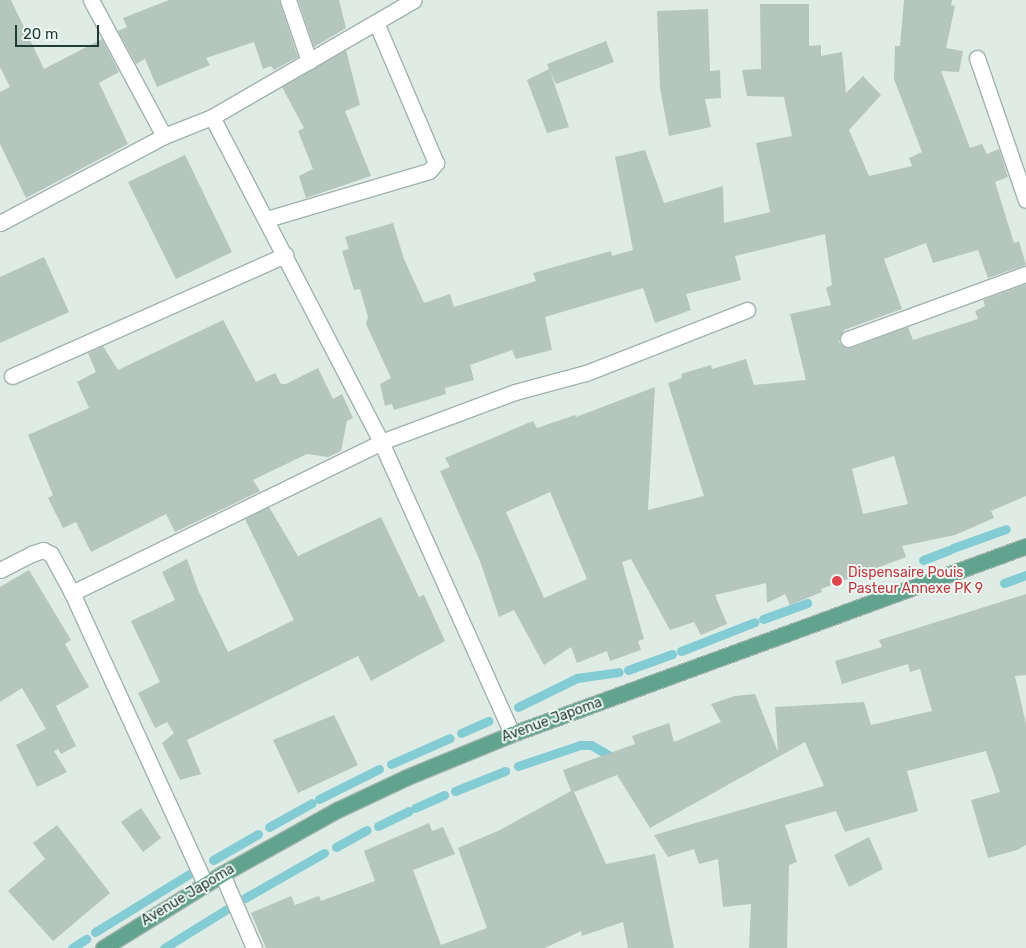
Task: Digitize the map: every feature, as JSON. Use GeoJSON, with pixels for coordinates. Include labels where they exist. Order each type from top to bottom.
{"type":"FeatureCollection","features":[{"type":"Feature","properties":{"kind":"main road","name":"Avenue Japoma"},"geometry":{"type":"LineString","coordinates":[[103,948],[222,874],[337,810],[512,734],[1026,546]]}},
{"type":"Feature","properties":{"kind":"street"},"geometry":{"type":"LineString","coordinates":[[91,0],[164,136]]}},
{"type":"Feature","properties":{"kind":"street"},"geometry":{"type":"LineString","coordinates":[[288,0],[309,61]]}},
{"type":"Feature","properties":{"kind":"street"},"geometry":{"type":"LineString","coordinates":[[0,223],[164,136],[212,117],[414,0]]}},
{"type":"Feature","properties":{"kind":"street"},"geometry":{"type":"LineString","coordinates":[[267,219],[429,171],[436,163],[376,22]]}},
{"type":"Feature","properties":{"kind":"street"},"geometry":{"type":"LineString","coordinates":[[977,58],[1026,200]]}},
{"type":"Feature","properties":{"kind":"street"},"geometry":{"type":"LineString","coordinates":[[212,117],[267,219],[381,442],[512,734]]}},
{"type":"Feature","properties":{"kind":"street"},"geometry":{"type":"LineString","coordinates":[[12,376],[285,256]]}},
{"type":"Feature","properties":{"kind":"street"},"geometry":{"type":"LineString","coordinates":[[848,338],[1026,274]]}},
{"type":"Feature","properties":{"kind":"street"},"geometry":{"type":"LineString","coordinates":[[72,593],[381,442],[515,392],[586,373],[748,310]]}},
{"type":"Feature","properties":{"kind":"street"},"geometry":{"type":"LineString","coordinates":[[0,570],[43,550],[51,554],[72,593],[206,884]]}},
{"type":"Feature","properties":{"kind":"street"},"geometry":{"type":"LineString","coordinates":[[222,874],[254,948]]}},
{"type":"Feature","properties":{"kind":"building"},"geometry":{"type":"Polygon","coordinates":[[[0,0],[11,0],[44,69],[102,39],[119,72],[99,83],[128,144],[26,198],[0,144],[0,92],[10,87],[0,67],[0,0]]]}},
{"type":"Feature","properties":{"kind":"building"},"geometry":{"type":"Polygon","coordinates":[[[169,0],[279,0],[298,57],[274,70],[271,66],[263,69],[254,42],[206,58],[210,65],[157,87],[145,59],[136,64],[118,31],[127,27],[123,18],[169,0]]]}},
{"type":"Feature","properties":{"kind":"building"},"geometry":{"type":"Polygon","coordinates":[[[298,0],[339,0],[346,28],[314,47],[298,0]]]}},
{"type":"Feature","properties":{"kind":"building"},"geometry":{"type":"Polygon","coordinates":[[[904,0],[952,0],[951,5],[955,6],[946,48],[963,51],[959,72],[941,71],[970,148],[982,144],[987,154],[999,149],[1008,177],[995,182],[1014,243],[1019,241],[1026,265],[988,278],[978,250],[933,263],[926,243],[884,259],[902,309],[844,330],[839,342],[842,346],[851,348],[908,327],[913,340],[978,319],[975,311],[985,306],[983,300],[1026,284],[1026,496],[991,511],[994,518],[955,535],[902,546],[906,557],[821,589],[822,592],[790,605],[785,594],[767,603],[766,583],[715,595],[727,624],[701,635],[694,622],[670,630],[631,559],[622,562],[644,639],[638,641],[641,650],[610,661],[607,651],[577,663],[571,647],[544,665],[514,610],[499,617],[480,561],[440,471],[450,467],[445,458],[533,421],[537,428],[575,415],[576,417],[655,387],[648,510],[704,496],[668,383],[682,378],[681,374],[711,365],[712,369],[746,359],[754,385],[806,380],[790,314],[831,305],[826,288],[832,285],[825,234],[735,256],[741,280],[686,294],[691,310],[655,323],[643,288],[545,317],[552,350],[516,359],[512,350],[470,365],[474,380],[445,388],[446,394],[394,410],[392,404],[385,406],[380,384],[391,378],[366,324],[368,317],[360,289],[354,290],[342,251],[349,249],[345,237],[393,223],[404,259],[424,303],[450,294],[454,307],[536,281],[533,273],[611,251],[612,256],[633,250],[615,157],[645,150],[664,203],[723,186],[724,223],[770,212],[756,143],[792,136],[784,97],[747,96],[742,70],[761,69],[760,4],[809,4],[809,46],[821,45],[821,56],[842,52],[846,93],[863,76],[881,95],[849,130],[869,176],[912,166],[909,158],[922,152],[894,79],[895,46],[900,46],[904,0]],[[894,456],[852,469],[863,514],[908,504],[894,456]],[[550,492],[506,512],[544,598],[587,579],[550,492]]]}},
{"type":"Feature","properties":{"kind":"building"},"geometry":{"type":"Polygon","coordinates":[[[708,9],[710,71],[720,70],[721,98],[705,99],[711,127],[669,136],[660,88],[657,11],[708,9]]]}},
{"type":"Feature","properties":{"kind":"building"},"geometry":{"type":"Polygon","coordinates":[[[606,41],[614,62],[556,84],[550,71],[569,127],[547,133],[527,80],[549,69],[547,64],[606,41]]]}},
{"type":"Feature","properties":{"kind":"building"},"geometry":{"type":"Polygon","coordinates":[[[346,50],[360,105],[345,111],[371,176],[306,198],[299,176],[313,169],[298,131],[304,128],[282,87],[346,50]]]}},
{"type":"Feature","properties":{"kind":"building"},"geometry":{"type":"Polygon","coordinates":[[[185,155],[232,252],[176,279],[128,182],[185,155]]]}},
{"type":"Feature","properties":{"kind":"building"},"geometry":{"type":"Polygon","coordinates":[[[44,257],[69,312],[0,343],[0,277],[44,257]]]}},
{"type":"Feature","properties":{"kind":"building"},"geometry":{"type":"Polygon","coordinates":[[[223,320],[256,382],[275,373],[281,384],[286,384],[318,368],[333,399],[342,394],[353,418],[347,421],[341,451],[328,457],[307,454],[253,480],[260,491],[175,532],[166,514],[91,552],[76,522],[63,528],[48,498],[53,495],[28,435],[89,408],[77,382],[96,372],[88,353],[103,346],[118,370],[223,320]]]}},
{"type":"Feature","properties":{"kind":"building"},"geometry":{"type":"Polygon","coordinates":[[[269,507],[298,556],[381,517],[419,597],[424,595],[445,641],[371,681],[358,656],[187,740],[201,774],[180,780],[162,743],[174,733],[167,722],[155,728],[138,693],[160,682],[131,621],[175,600],[162,572],[187,559],[198,590],[228,652],[294,620],[245,519],[269,507]]]}},
{"type":"Feature","properties":{"kind":"building"},"geometry":{"type":"Polygon","coordinates":[[[29,570],[71,640],[65,644],[89,687],[56,706],[76,746],[61,754],[58,749],[54,751],[67,772],[37,787],[16,745],[46,729],[22,688],[0,702],[0,587],[29,570]]]}},
{"type":"Feature","properties":{"kind":"building"},"geometry":{"type":"Polygon","coordinates":[[[1026,594],[1026,675],[1015,676],[1026,724],[1026,845],[1017,850],[988,858],[971,800],[1000,792],[986,751],[907,771],[918,811],[845,832],[836,811],[785,825],[797,862],[789,865],[787,948],[749,948],[751,904],[723,907],[718,859],[699,864],[694,849],[668,857],[654,835],[824,786],[805,742],[650,828],[617,775],[574,792],[606,864],[655,854],[674,948],[628,948],[623,922],[582,936],[581,931],[545,948],[266,948],[251,913],[291,896],[295,905],[319,896],[321,901],[375,881],[364,851],[429,823],[432,831],[443,827],[455,854],[413,870],[441,945],[487,928],[458,848],[500,830],[571,791],[563,770],[635,744],[632,736],[669,723],[674,742],[721,722],[711,704],[735,696],[755,694],[778,752],[775,707],[864,702],[871,725],[932,711],[920,669],[910,672],[908,664],[842,684],[835,661],[882,647],[879,640],[1026,594]]]}},
{"type":"Feature","properties":{"kind":"building"},"geometry":{"type":"Polygon","coordinates":[[[334,715],[358,765],[298,793],[273,740],[334,715]]]}},
{"type":"Feature","properties":{"kind":"building"},"geometry":{"type":"Polygon","coordinates":[[[141,808],[161,838],[143,852],[121,822],[141,808]]]}},
{"type":"Feature","properties":{"kind":"building"},"geometry":{"type":"Polygon","coordinates":[[[57,825],[110,893],[53,941],[8,891],[45,859],[33,843],[57,825]]]}},
{"type":"Feature","properties":{"kind":"building"},"geometry":{"type":"Polygon","coordinates":[[[869,837],[883,869],[849,887],[834,855],[869,837]]]}},
{"type":"Feature","properties":{"kind":"waterway"},"geometry":{"type":"LineString","coordinates":[[953,548],[1006,529]]}},
{"type":"Feature","properties":{"kind":"waterway"},"geometry":{"type":"LineString","coordinates":[[923,560],[949,550]]}},
{"type":"Feature","properties":{"kind":"waterway"},"geometry":{"type":"LineString","coordinates":[[1004,583],[1026,575]]}},
{"type":"Feature","properties":{"kind":"waterway"},"geometry":{"type":"LineString","coordinates":[[763,619],[807,603]]}},
{"type":"Feature","properties":{"kind":"waterway"},"geometry":{"type":"LineString","coordinates":[[681,651],[755,622]]}},
{"type":"Feature","properties":{"kind":"waterway"},"geometry":{"type":"LineString","coordinates":[[628,670],[672,654]]}},
{"type":"Feature","properties":{"kind":"waterway"},"geometry":{"type":"LineString","coordinates":[[518,707],[577,678],[619,672]]}},
{"type":"Feature","properties":{"kind":"waterway"},"geometry":{"type":"LineString","coordinates":[[461,733],[488,721]]}},
{"type":"Feature","properties":{"kind":"waterway"},"geometry":{"type":"LineString","coordinates":[[391,764],[450,738]]}},
{"type":"Feature","properties":{"kind":"waterway"},"geometry":{"type":"LineString","coordinates":[[518,766],[580,745],[591,745],[617,760]]}},
{"type":"Feature","properties":{"kind":"waterway"},"geometry":{"type":"LineString","coordinates":[[319,799],[379,769]]}},
{"type":"Feature","properties":{"kind":"waterway"},"geometry":{"type":"LineString","coordinates":[[455,791],[505,771]]}},
{"type":"Feature","properties":{"kind":"waterway"},"geometry":{"type":"LineString","coordinates":[[415,808],[444,795]]}},
{"type":"Feature","properties":{"kind":"waterway"},"geometry":{"type":"LineString","coordinates":[[269,827],[312,803]]}},
{"type":"Feature","properties":{"kind":"waterway"},"geometry":{"type":"LineString","coordinates":[[378,826],[409,811]]}},
{"type":"Feature","properties":{"kind":"waterway"},"geometry":{"type":"LineString","coordinates":[[336,847],[367,830]]}},
{"type":"Feature","properties":{"kind":"waterway"},"geometry":{"type":"LineString","coordinates":[[213,860],[258,834]]}},
{"type":"Feature","properties":{"kind":"waterway"},"geometry":{"type":"LineString","coordinates":[[245,898],[324,853]]}},
{"type":"Feature","properties":{"kind":"waterway"},"geometry":{"type":"LineString","coordinates":[[95,932],[191,873]]}},
{"type":"Feature","properties":{"kind":"waterway"},"geometry":{"type":"LineString","coordinates":[[164,948],[227,909]]}},
{"type":"Feature","properties":{"kind":"waterway"},"geometry":{"type":"LineString","coordinates":[[72,948],[86,939]]}},
{"type":"Feature","properties":{"kind":"place","name":"Dispensaire Pouis Pasteur Annexe PK 9"},"geometry":{"type":"Point","coordinates":[837,581]}}]}
